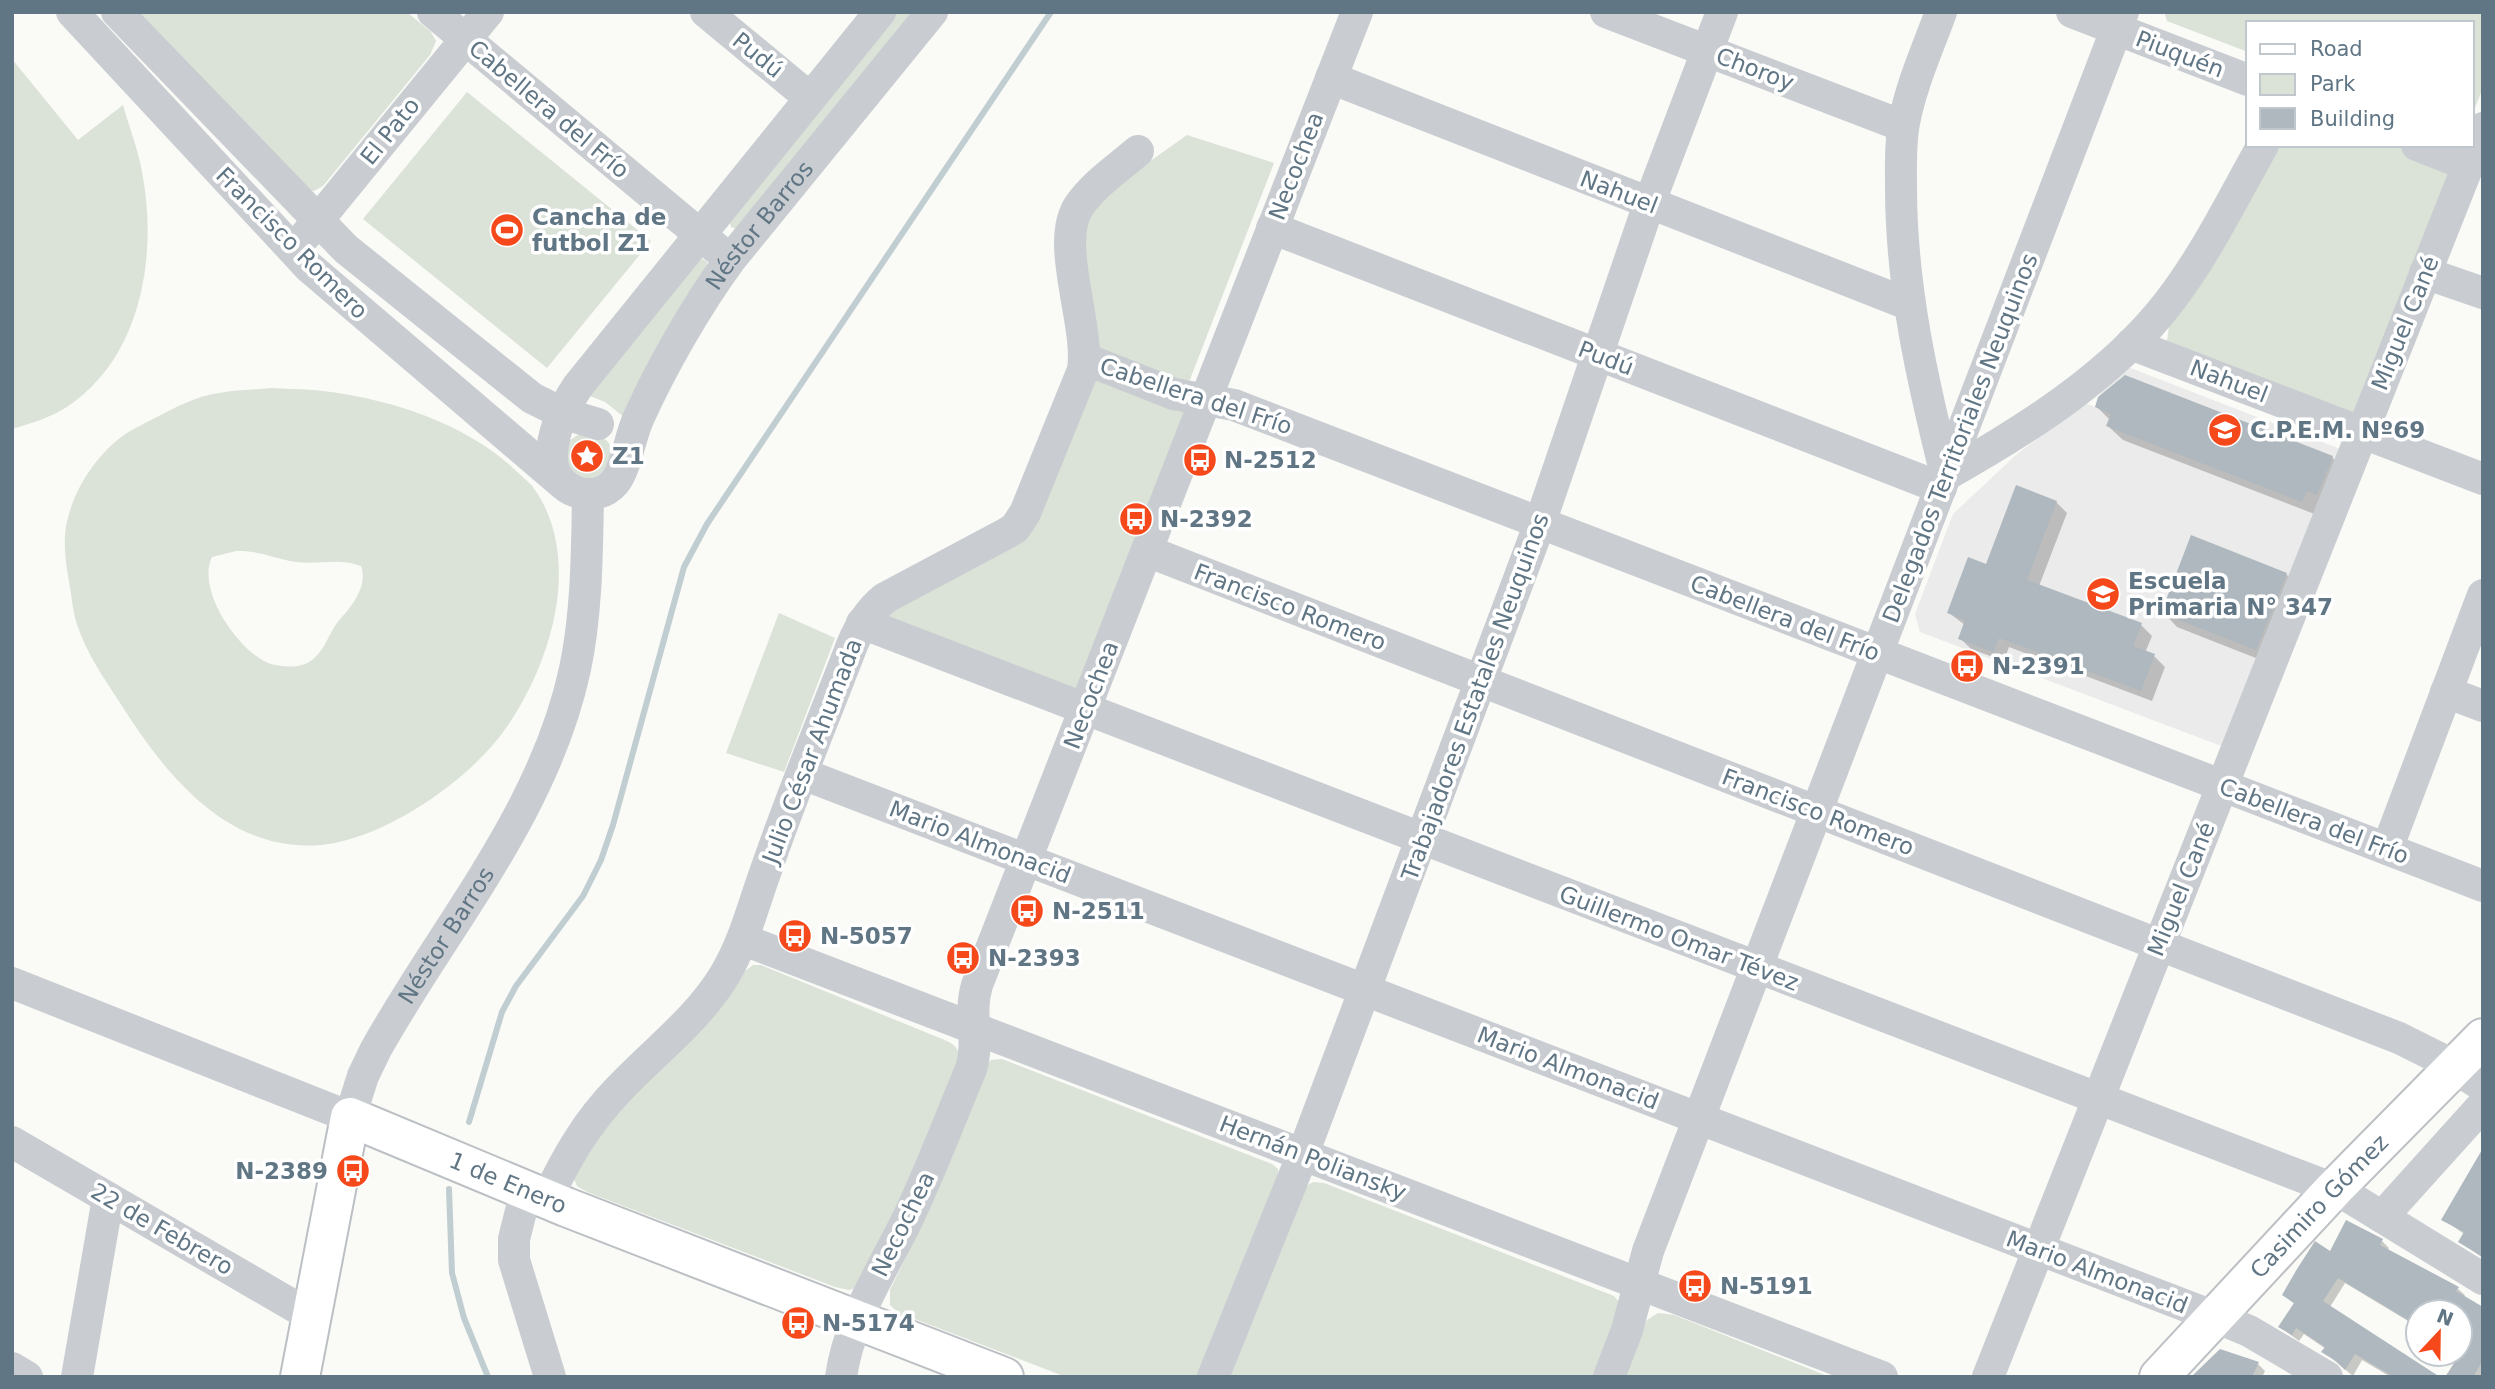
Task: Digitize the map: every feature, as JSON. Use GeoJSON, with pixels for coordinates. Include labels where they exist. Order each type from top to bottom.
{"type":"FeatureCollection","features":[{"type":"Feature","properties":{"kind":"main road","name":"Casimiro Gómez"},"geometry":{"type":"LineString","coordinates":[[2159,1377],[2334,1189],[2468,1077],[2483,1038]]}},
{"type":"Feature","properties":{"kind":"main road","name":"1 de Enero"},"geometry":{"type":"LineString","coordinates":[[350,1117],[537,1195],[1004,1377]]}},
{"type":"Feature","properties":{"kind":"main road","name":"Néstor Barros"},"geometry":{"type":"LineString","coordinates":[[300,1377],[350,1117]]}},
{"type":"Feature","properties":{"kind":"street","name":"Francisco Romero"},"geometry":{"type":"LineString","coordinates":[[72,12],[292,251],[353,307],[575,489]]}},
{"type":"Feature","properties":{"kind":"street","name":"Francisco Romero"},"geometry":{"type":"LineString","coordinates":[[117,12],[317,220],[363,264],[525,393],[547,407],[597,424]]}},
{"type":"Feature","properties":{"kind":"street","name":"Cabellera del Frío"},"geometry":{"type":"LineString","coordinates":[[433,12],[730,260]]}},
{"type":"Feature","properties":{"kind":"street","name":"El Pato"},"geometry":{"type":"LineString","coordinates":[[292,251],[488,12]]}},
{"type":"Feature","properties":{"kind":"street","name":"Pudú"},"geometry":{"type":"LineString","coordinates":[[706,12],[810,98]]}},
{"type":"Feature","properties":{"kind":"street","name":"Néstor Barros"},"geometry":{"type":"LineString","coordinates":[[350,1117],[363,1076],[376,1049],[495,861],[528,797],[556,734],[570,690],[579,647],[585,588],[575,489],[553,467],[553,448],[562,413],[585,376],[880,12]]}},
{"type":"Feature","properties":{"kind":"street","name":"Néstor Barros"},"geometry":{"type":"LineString","coordinates":[[575,489],[608,488],[621,473],[634,428],[648,398],[701,304],[730,260],[932,12]]}},
{"type":"Feature","properties":{"kind":"street","name":"Necochea"},"geometry":{"type":"LineString","coordinates":[[841,1377],[856,1320],[919,1194],[966,1082],[976,1048],[974,995],[1357,12]]}},
{"type":"Feature","properties":{"kind":"street","name":"Choroy"},"geometry":{"type":"LineString","coordinates":[[1606,12],[1903,126]]}},
{"type":"Feature","properties":{"kind":"street","name":"Trabajadores Estatales Neuquinos"},"geometry":{"type":"LineString","coordinates":[[1213,1377],[1303,1154],[1540,523],[1649,204],[1722,12]]}},
{"type":"Feature","properties":{"kind":"street"},"geometry":{"type":"LineString","coordinates":[[1941,12],[1910,96],[1903,126],[1901,209],[1908,304],[1944,481],[2049,413],[2151,324],[2186,279],[2262,147]]}},
{"type":"Feature","properties":{"kind":"street","name":"Piuquén"},"geometry":{"type":"LineString","coordinates":[[2072,12],[2120,21],[2246,79]]}},
{"type":"Feature","properties":{"kind":"street","name":"Delegados Territoriales Neuquinos"},"geometry":{"type":"LineString","coordinates":[[1609,1377],[1627,1330],[1648,1251],[2120,21]]}},
{"type":"Feature","properties":{"kind":"street","name":"Nahuel"},"geometry":{"type":"LineString","coordinates":[[1331,78],[1908,304]]}},
{"type":"Feature","properties":{"kind":"street","name":"Miguel Cané"},"geometry":{"type":"LineString","coordinates":[[1988,1377],[2483,128]]}},
{"type":"Feature","properties":{"kind":"street"},"geometry":{"type":"LineString","coordinates":[[2422,147],[2468,165]]}},
{"type":"Feature","properties":{"kind":"street","name":"Julio César Ahumada"},"geometry":{"type":"LineString","coordinates":[[550,1377],[513,1259],[516,1229],[584,1129],[621,1087],[708,999],[724,976],[744,940],[764,874],[862,624],[877,605],[894,593],[1015,528],[1030,504],[1079,382],[1085,359],[1069,242],[1071,223],[1082,202],[1138,151]]}},
{"type":"Feature","properties":{"kind":"street","name":"Pudú"},"geometry":{"type":"LineString","coordinates":[[1272,228],[1597,355],[1944,481]]}},
{"type":"Feature","properties":{"kind":"street"},"geometry":{"type":"LineString","coordinates":[[2425,273],[2483,293]]}},
{"type":"Feature","properties":{"kind":"street","name":"Nahuel"},"geometry":{"type":"LineString","coordinates":[[2131,344],[2483,479]]}},
{"type":"Feature","properties":{"kind":"street","name":"Cabellera del Frío"},"geometry":{"type":"LineString","coordinates":[[1085,359],[1174,394],[1241,408],[2483,886]]}},
{"type":"Feature","properties":{"kind":"street"},"geometry":{"type":"LineString","coordinates":[[553,448],[570,427],[597,424],[607,428],[620,443],[624,463]]}},
{"type":"Feature","properties":{"kind":"street","name":"Francisco Romero"},"geometry":{"type":"LineString","coordinates":[[1147,551],[2399,1038],[2426,1050],[2468,1077]]}},
{"type":"Feature","properties":{"kind":"street"},"geometry":{"type":"LineString","coordinates":[[2388,849],[2483,595]]}},
{"type":"Feature","properties":{"kind":"street","name":"Guillermo Omar Tévez"},"geometry":{"type":"LineString","coordinates":[[862,624],[2334,1189],[2483,1279]]}},
{"type":"Feature","properties":{"kind":"street"},"geometry":{"type":"LineString","coordinates":[[2446,692],[2483,706]]}},
{"type":"Feature","properties":{"kind":"street","name":"Mario Almonacid"},"geometry":{"type":"LineString","coordinates":[[803,774],[2215,1317],[2257,1336],[2327,1377]]}},
{"type":"Feature","properties":{"kind":"street","name":"Hernán Poliansky"},"geometry":{"type":"LineString","coordinates":[[744,940],[1882,1377]]}},
{"type":"Feature","properties":{"kind":"street","name":"1 de Enero"},"geometry":{"type":"LineString","coordinates":[[12,983],[350,1117]]}},
{"type":"Feature","properties":{"kind":"street"},"geometry":{"type":"LineString","coordinates":[[2382,1217],[2483,1105]]}},
{"type":"Feature","properties":{"kind":"street","name":"22 de Febrero"},"geometry":{"type":"LineString","coordinates":[[12,1142],[311,1316]]}},
{"type":"Feature","properties":{"kind":"street"},"geometry":{"type":"LineString","coordinates":[[78,1377],[108,1198]]}},
{"type":"Feature","properties":{"kind":"street"},"geometry":{"type":"LineString","coordinates":[[12,1368],[27,1377]]}},
{"type":"Feature","properties":{"kind":"shaded area","name":"Escuela Primaria N° 347"},"geometry":{"type":"Polygon","coordinates":[[[2120,364],[2340,449],[2224,747],[1920,632],[1915,614],[1953,514],[2017,454],[2085,403],[2095,407],[2110,370],[2120,364]]]}},
{"type":"Feature","properties":{"kind":"green space"},"geometry":{"type":"Polygon","coordinates":[[[132,12],[407,12],[431,32],[436,41],[430,55],[323,186],[314,191],[309,190],[132,12]]]}},
{"type":"Feature","properties":{"kind":"green space"},"geometry":{"type":"Polygon","coordinates":[[[896,12],[916,12],[736,229],[731,227],[731,216],[896,12]]]}},
{"type":"Feature","properties":{"kind":"green space"},"geometry":{"type":"Polygon","coordinates":[[[2164,12],[2483,12],[2483,88],[2474,110],[2474,21],[2246,21],[2246,51],[2167,21],[2164,12]]]}},
{"type":"Feature","properties":{"kind":"green space"},"geometry":{"type":"Polygon","coordinates":[[[12,59],[78,140],[123,105],[142,172],[148,237],[139,302],[128,333],[113,361],[92,386],[67,407],[12,429],[12,59]]]}},
{"type":"Feature","properties":{"kind":"green space","name":"Cancha de futbol Z1"},"geometry":{"type":"Polygon","coordinates":[[[467,92],[651,241],[547,368],[363,219],[467,92]]]}},
{"type":"Feature","properties":{"kind":"green space"},"geometry":{"type":"Polygon","coordinates":[[[1187,135],[1274,163],[1187,387],[1106,355],[1096,345],[1091,332],[1084,227],[1104,194],[1187,135]]]}},
{"type":"Feature","properties":{"kind":"green space"},"geometry":{"type":"Polygon","coordinates":[[[2271,147],[2401,147],[2452,168],[2358,417],[2171,347],[2167,341],[2169,326],[2271,147]]]}},
{"type":"Feature","properties":{"kind":"green space"},"geometry":{"type":"Polygon","coordinates":[[[701,258],[707,262],[708,267],[624,417],[605,402],[585,394],[701,258]]]}},
{"type":"Feature","properties":{"kind":"green space"},"geometry":{"type":"Polygon","coordinates":[[[1089,370],[1189,409],[1074,698],[885,623],[882,608],[1026,531],[1089,370]]]}},
{"type":"Feature","properties":{"kind":"green space"},"geometry":{"type":"Polygon","coordinates":[[[271,388],[324,391],[404,408],[474,439],[495,453],[533,487],[549,518],[557,548],[559,579],[548,643],[536,674],[506,728],[471,767],[424,804],[372,832],[321,845],[288,844],[258,837],[230,824],[205,806],[182,784],[141,735],[92,657],[76,620],[66,561],[65,535],[71,507],[84,479],[113,444],[136,428],[195,399],[211,394],[271,388]],[[243,551],[212,557],[210,586],[223,618],[244,646],[268,663],[291,666],[311,661],[358,594],[363,580],[361,566],[344,562],[290,561],[243,551]]]}},
{"type":"Feature","properties":{"kind":"green space"},"geometry":{"type":"Polygon","coordinates":[[[581,433],[601,437],[610,445],[605,477],[573,480],[563,450],[567,442],[581,433]]]}},
{"type":"Feature","properties":{"kind":"green space"},"geometry":{"type":"Polygon","coordinates":[[[779,613],[835,638],[784,772],[726,753],[779,613]]]}},
{"type":"Feature","properties":{"kind":"green space"},"geometry":{"type":"Polygon","coordinates":[[[753,965],[761,965],[947,1041],[958,1053],[959,1059],[918,1169],[856,1288],[849,1290],[835,1287],[587,1192],[577,1186],[574,1179],[595,1139],[753,965]]]}},
{"type":"Feature","properties":{"kind":"green space"},"geometry":{"type":"Polygon","coordinates":[[[1002,1059],[1272,1164],[1278,1169],[1278,1180],[1198,1377],[1066,1377],[899,1313],[890,1305],[890,1290],[926,1215],[988,1064],[991,1060],[1002,1059]]]}},
{"type":"Feature","properties":{"kind":"green space"},"geometry":{"type":"Polygon","coordinates":[[[1313,1182],[1324,1183],[1614,1296],[1620,1303],[1595,1377],[1228,1377],[1305,1187],[1313,1182]]]}},
{"type":"Feature","properties":{"kind":"green space"},"geometry":{"type":"Polygon","coordinates":[[[1658,1313],[1674,1315],[1830,1377],[1624,1377],[1647,1320],[1658,1313]]]}},
{"type":"Feature","properties":{"kind":"building"},"geometry":{"type":"Polygon","coordinates":[[[2125,375],[2333,456],[2317,495],[2307,491],[2302,502],[2106,426],[2111,414],[2095,407],[2098,397],[2125,375]]]}},
{"type":"Feature","properties":{"kind":"building","name":"Escuela Primaria N° 347"},"geometry":{"type":"Polygon","coordinates":[[[2016,485],[2057,501],[2027,580],[2142,623],[2133,646],[2155,654],[2141,691],[1999,638],[1993,652],[1958,639],[1965,620],[1947,613],[1968,557],[1986,564],[2016,485]]]}},
{"type":"Feature","properties":{"kind":"building"},"geometry":{"type":"Polygon","coordinates":[[[2191,535],[2287,573],[2256,650],[2161,613],[2191,535]]]}},
{"type":"Feature","properties":{"kind":"building"},"geometry":{"type":"Polygon","coordinates":[[[2483,1148],[2483,1257],[2458,1242],[2464,1232],[2441,1220],[2483,1148]]]}},
{"type":"Feature","properties":{"kind":"building"},"geometry":{"type":"Polygon","coordinates":[[[2346,1220],[2383,1239],[2380,1245],[2459,1287],[2456,1291],[2468,1298],[2404,1298],[2404,1318],[2338,1278],[2323,1301],[2404,1354],[2404,1368],[2426,1368],[2440,1377],[2394,1377],[2355,1354],[2345,1370],[2321,1352],[2325,1347],[2296,1328],[2292,1335],[2278,1327],[2294,1303],[2282,1295],[2315,1241],[2330,1251],[2346,1220]]]}},
{"type":"Feature","properties":{"kind":"building"},"geometry":{"type":"Polygon","coordinates":[[[2474,1302],[2483,1307],[2483,1360],[2473,1377],[2445,1377],[2451,1368],[2474,1368],[2474,1302]]]}},
{"type":"Feature","properties":{"kind":"building"},"geometry":{"type":"Polygon","coordinates":[[[2220,1349],[2259,1362],[2252,1377],[2191,1377],[2220,1349]]]}},
{"type":"Feature","properties":{"kind":"waterway"},"geometry":{"type":"LineString","coordinates":[[469,1122],[502,1012],[516,986],[583,896],[601,860],[684,567],[707,524],[1051,12]]}},
{"type":"Feature","properties":{"kind":"waterway"},"geometry":{"type":"LineString","coordinates":[[449,1189],[452,1273],[464,1318],[488,1377]]}},
{"type":"Feature","properties":{"kind":"place","name":"Cancha de futbol Z1"},"geometry":{"type":"Point","coordinates":[507,230]}},
{"type":"Feature","properties":{"kind":"place","name":"C.P.E.M. Nº69"},"geometry":{"type":"Point","coordinates":[2225,430]}},
{"type":"Feature","properties":{"kind":"place","name":"Z1"},"geometry":{"type":"Point","coordinates":[587,456]}},
{"type":"Feature","properties":{"kind":"place","name":"N-2512"},"geometry":{"type":"Point","coordinates":[1200,460]}},
{"type":"Feature","properties":{"kind":"place","name":"N-2392"},"geometry":{"type":"Point","coordinates":[1136,519]}},
{"type":"Feature","properties":{"kind":"place","name":"Escuela Primaria N° 347"},"geometry":{"type":"Point","coordinates":[2103,594]}},
{"type":"Feature","properties":{"kind":"place","name":"N-2391"},"geometry":{"type":"Point","coordinates":[1967,666]}},
{"type":"Feature","properties":{"kind":"place","name":"N-2511"},"geometry":{"type":"Point","coordinates":[1027,911]}},
{"type":"Feature","properties":{"kind":"place","name":"N-5057"},"geometry":{"type":"Point","coordinates":[795,936]}},
{"type":"Feature","properties":{"kind":"place","name":"N-2393"},"geometry":{"type":"Point","coordinates":[963,958]}},
{"type":"Feature","properties":{"kind":"place","name":"N-2389"},"geometry":{"type":"Point","coordinates":[353,1171]}},
{"type":"Feature","properties":{"kind":"place","name":"N-5191"},"geometry":{"type":"Point","coordinates":[1695,1286]}},
{"type":"Feature","properties":{"kind":"place","name":"N-5174"},"geometry":{"type":"Point","coordinates":[798,1323]}}]}
